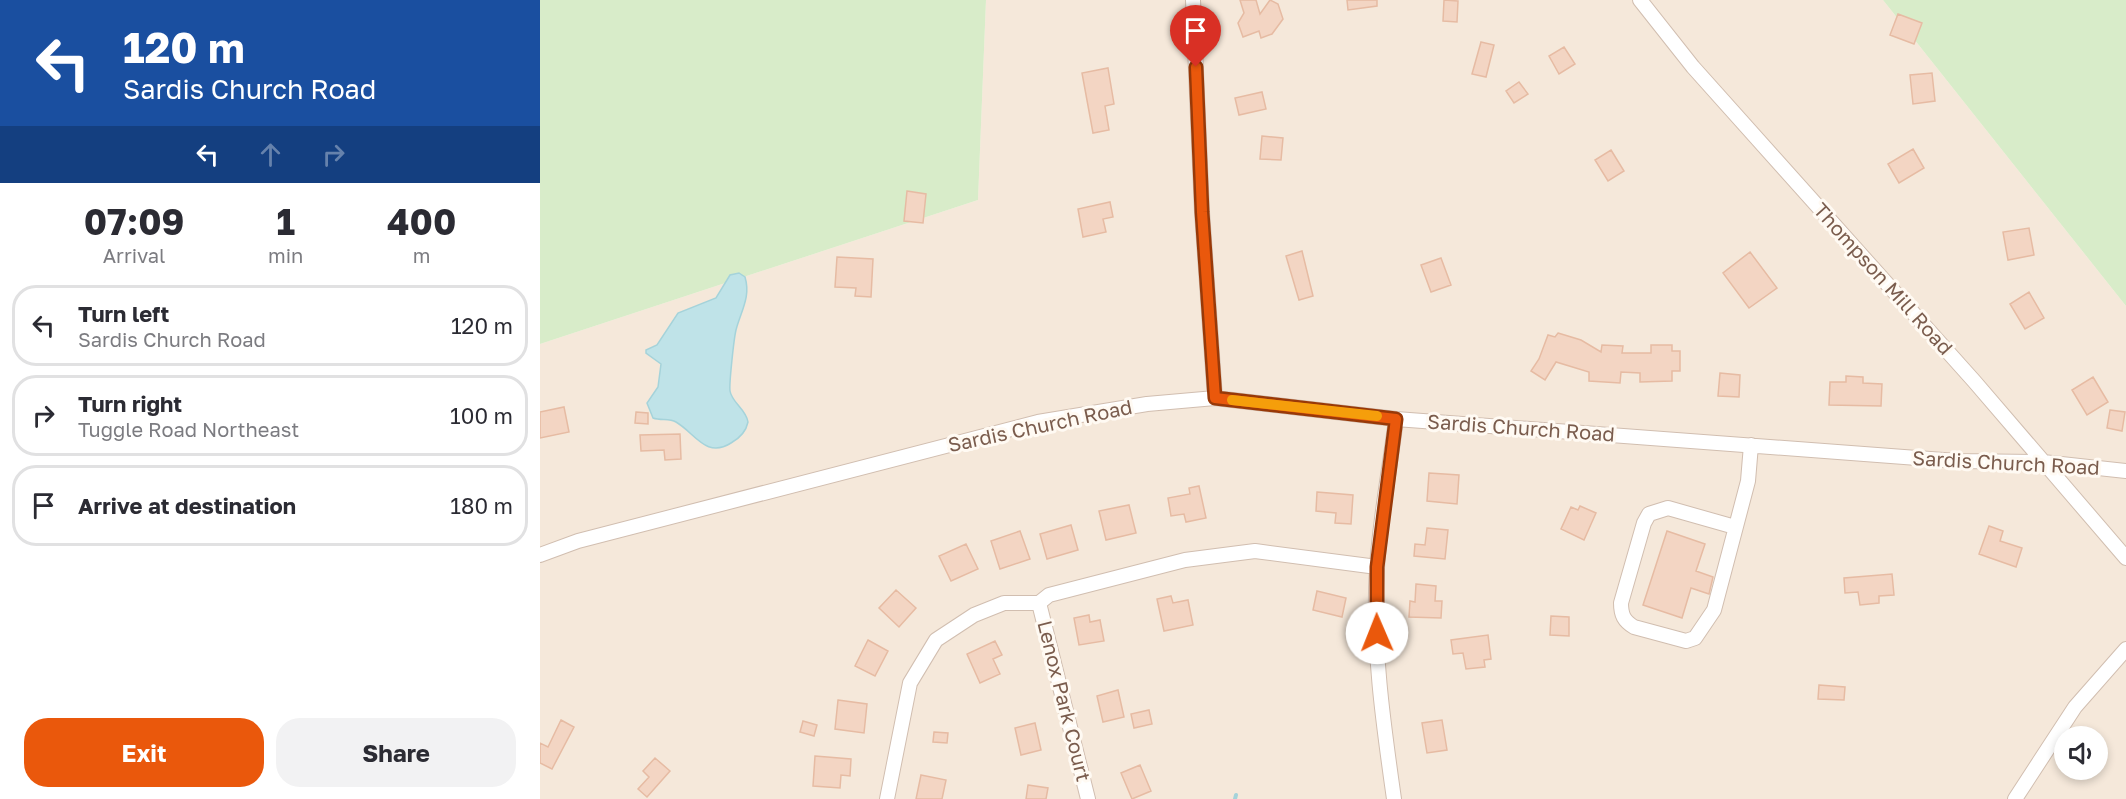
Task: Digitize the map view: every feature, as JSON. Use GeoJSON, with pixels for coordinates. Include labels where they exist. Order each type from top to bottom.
{"type":"FeatureCollection","features":[{"type":"Feature","properties":{"kind":"street"},"geometry":{"type":"LineString","coordinates":[[1193,0],[1202,212],[1215,398]]}},
{"type":"Feature","properties":{"kind":"street","name":"Thompson Mill Road"},"geometry":{"type":"LineString","coordinates":[[1640,0],[1693,67],[2126,558]]}},
{"type":"Feature","properties":{"kind":"street","name":"Sardis Church Road"},"geometry":{"type":"LineString","coordinates":[[540,555],[621,530],[1038,422],[1146,404],[1215,398],[1396,419],[1957,461],[2043,462],[2126,471]]}},
{"type":"Feature","properties":{"kind":"street"},"geometry":{"type":"LineString","coordinates":[[1394,799],[1379,701],[1377,567],[1396,419]]}},
{"type":"Feature","properties":{"kind":"street"},"geometry":{"type":"LineString","coordinates":[[1735,527],[1668,508],[1649,514],[1644,523],[1621,603],[1621,611],[1627,623],[1671,638],[1686,641],[1695,638],[1714,610],[1748,481],[1751,445]]}},
{"type":"Feature","properties":{"kind":"street"},"geometry":{"type":"LineString","coordinates":[[887,799],[910,683],[936,640],[974,615],[1004,603],[1039,603],[1049,595],[1185,560],[1255,551],[1377,567]]}},
{"type":"Feature","properties":{"kind":"street","name":"Lenox Park Court"},"geometry":{"type":"LineString","coordinates":[[1039,603],[1088,799]]}},
{"type":"Feature","properties":{"kind":"street"},"geometry":{"type":"LineString","coordinates":[[2015,799],[2075,707],[2126,649]]}},
{"type":"Feature","properties":{"kind":"shaded area"},"geometry":{"type":"Polygon","coordinates":[[[986,0],[1883,0],[2126,306],[2126,799],[540,799],[540,344],[978,200],[986,0]]]}},
{"type":"Feature","properties":{"kind":"green space"},"geometry":{"type":"Polygon","coordinates":[[[540,0],[986,0],[978,200],[540,344],[540,0]]]}},
{"type":"Feature","properties":{"kind":"green space"},"geometry":{"type":"Polygon","coordinates":[[[1883,0],[2126,0],[2126,306],[1883,0]]]}},
{"type":"Feature","properties":{"kind":"water"},"geometry":{"type":"Polygon","coordinates":[[[739,273],[745,277],[747,291],[735,335],[730,391],[733,399],[745,413],[748,422],[744,432],[737,439],[715,448],[701,443],[676,422],[653,418],[647,403],[658,387],[661,364],[646,353],[646,350],[657,345],[678,313],[716,298],[730,275],[739,273]]]}},
{"type":"Feature","properties":{"kind":"building"},"geometry":{"type":"Polygon","coordinates":[[[1240,0],[1256,0],[1260,14],[1270,0],[1278,4],[1283,19],[1272,34],[1261,38],[1259,31],[1243,37],[1238,23],[1244,13],[1240,0]]]}},
{"type":"Feature","properties":{"kind":"building"},"geometry":{"type":"Polygon","coordinates":[[[1347,0],[1377,0],[1377,6],[1348,10],[1347,0]]]}},
{"type":"Feature","properties":{"kind":"building"},"geometry":{"type":"Polygon","coordinates":[[[1444,0],[1458,1],[1457,22],[1443,21],[1444,0]]]}},
{"type":"Feature","properties":{"kind":"building"},"geometry":{"type":"Polygon","coordinates":[[[1898,14],[1922,23],[1914,44],[1890,35],[1898,14]]]}},
{"type":"Feature","properties":{"kind":"building"},"geometry":{"type":"Polygon","coordinates":[[[1481,42],[1494,45],[1486,77],[1472,74],[1481,42]]]}},
{"type":"Feature","properties":{"kind":"building"},"geometry":{"type":"Polygon","coordinates":[[[1564,47],[1575,64],[1559,74],[1549,56],[1564,47]]]}},
{"type":"Feature","properties":{"kind":"building"},"geometry":{"type":"Polygon","coordinates":[[[1108,68],[1114,104],[1105,106],[1109,130],[1093,133],[1082,73],[1108,68]]]}},
{"type":"Feature","properties":{"kind":"building"},"geometry":{"type":"Polygon","coordinates":[[[1932,73],[1935,101],[1913,104],[1910,75],[1932,73]]]}},
{"type":"Feature","properties":{"kind":"building"},"geometry":{"type":"Polygon","coordinates":[[[1519,82],[1528,94],[1514,103],[1506,91],[1519,82]]]}},
{"type":"Feature","properties":{"kind":"building"},"geometry":{"type":"Polygon","coordinates":[[[1262,92],[1266,109],[1239,115],[1235,98],[1262,92]]]}},
{"type":"Feature","properties":{"kind":"building"},"geometry":{"type":"Polygon","coordinates":[[[1262,136],[1283,138],[1281,160],[1260,159],[1262,136]]]}},
{"type":"Feature","properties":{"kind":"building"},"geometry":{"type":"Polygon","coordinates":[[[1913,149],[1924,168],[1899,183],[1888,164],[1913,149]]]}},
{"type":"Feature","properties":{"kind":"building"},"geometry":{"type":"Polygon","coordinates":[[[1611,150],[1624,171],[1608,181],[1595,160],[1611,150]]]}},
{"type":"Feature","properties":{"kind":"building"},"geometry":{"type":"Polygon","coordinates":[[[907,191],[926,194],[923,223],[904,221],[907,191]]]}},
{"type":"Feature","properties":{"kind":"building"},"geometry":{"type":"Polygon","coordinates":[[[1110,202],[1113,217],[1103,219],[1106,232],[1083,237],[1078,209],[1110,202]]]}},
{"type":"Feature","properties":{"kind":"building"},"geometry":{"type":"Polygon","coordinates":[[[2029,228],[2034,255],[2008,260],[2003,232],[2029,228]]]}},
{"type":"Feature","properties":{"kind":"building"},"geometry":{"type":"Polygon","coordinates":[[[1302,251],[1313,296],[1299,300],[1286,256],[1302,251]]]}},
{"type":"Feature","properties":{"kind":"building"},"geometry":{"type":"Polygon","coordinates":[[[1750,252],[1777,288],[1749,308],[1723,273],[1750,252]]]}},
{"type":"Feature","properties":{"kind":"building"},"geometry":{"type":"Polygon","coordinates":[[[837,257],[873,259],[871,297],[855,296],[856,288],[835,287],[837,257]]]}},
{"type":"Feature","properties":{"kind":"building"},"geometry":{"type":"Polygon","coordinates":[[[1441,258],[1451,285],[1431,292],[1421,265],[1441,258]]]}},
{"type":"Feature","properties":{"kind":"building"},"geometry":{"type":"Polygon","coordinates":[[[2029,292],[2044,318],[2025,329],[2010,304],[2029,292]]]}},
{"type":"Feature","properties":{"kind":"building"},"geometry":{"type":"Polygon","coordinates":[[[1558,333],[1581,340],[1601,352],[1602,345],[1623,346],[1622,353],[1651,353],[1651,345],[1672,345],[1672,351],[1680,351],[1680,371],[1672,371],[1672,381],[1640,382],[1640,373],[1621,372],[1620,383],[1589,381],[1589,372],[1556,362],[1545,380],[1531,371],[1539,359],[1548,335],[1555,337],[1558,333]]]}},
{"type":"Feature","properties":{"kind":"building"},"geometry":{"type":"Polygon","coordinates":[[[1720,373],[1740,375],[1739,397],[1718,396],[1720,373]]]}},
{"type":"Feature","properties":{"kind":"building"},"geometry":{"type":"Polygon","coordinates":[[[1846,376],[1863,377],[1863,383],[1882,384],[1881,406],[1829,405],[1830,382],[1846,382],[1846,376]]]}},
{"type":"Feature","properties":{"kind":"building"},"geometry":{"type":"Polygon","coordinates":[[[2093,377],[2108,402],[2087,415],[2072,390],[2093,377]]]}},
{"type":"Feature","properties":{"kind":"building"},"geometry":{"type":"Polygon","coordinates":[[[564,407],[569,432],[540,438],[540,412],[564,407]]]}},
{"type":"Feature","properties":{"kind":"building"},"geometry":{"type":"Polygon","coordinates":[[[2110,410],[2125,412],[2122,431],[2107,428],[2110,410]]]}},
{"type":"Feature","properties":{"kind":"building"},"geometry":{"type":"Polygon","coordinates":[[[636,412],[648,413],[648,424],[635,423],[636,412]]]}},
{"type":"Feature","properties":{"kind":"building"},"geometry":{"type":"Polygon","coordinates":[[[680,434],[681,459],[665,460],[664,450],[641,451],[640,435],[680,434]]]}},
{"type":"Feature","properties":{"kind":"building"},"geometry":{"type":"Polygon","coordinates":[[[1429,473],[1459,475],[1457,504],[1427,501],[1429,473]]]}},
{"type":"Feature","properties":{"kind":"building"},"geometry":{"type":"Polygon","coordinates":[[[1199,486],[1206,518],[1186,522],[1184,514],[1171,516],[1168,498],[1190,494],[1189,488],[1199,486]]]}},
{"type":"Feature","properties":{"kind":"building"},"geometry":{"type":"Polygon","coordinates":[[[1317,492],[1353,495],[1351,524],[1335,523],[1336,513],[1316,511],[1317,492]]]}},
{"type":"Feature","properties":{"kind":"building"},"geometry":{"type":"Polygon","coordinates":[[[1129,505],[1136,533],[1106,540],[1099,511],[1129,505]]]}},
{"type":"Feature","properties":{"kind":"building"},"geometry":{"type":"Polygon","coordinates":[[[1580,506],[1596,513],[1584,540],[1561,529],[1571,507],[1578,510],[1580,506]]]}},
{"type":"Feature","properties":{"kind":"building"},"geometry":{"type":"Polygon","coordinates":[[[1071,525],[1078,550],[1047,559],[1040,534],[1071,525]]]}},
{"type":"Feature","properties":{"kind":"building"},"geometry":{"type":"Polygon","coordinates":[[[1989,526],[2003,531],[2000,541],[2022,548],[2016,567],[1979,554],[1989,526]]]}},
{"type":"Feature","properties":{"kind":"building"},"geometry":{"type":"Polygon","coordinates":[[[1427,528],[1448,530],[1445,559],[1414,556],[1415,544],[1425,545],[1427,528]]]}},
{"type":"Feature","properties":{"kind":"building"},"geometry":{"type":"Polygon","coordinates":[[[1020,531],[1030,559],[1000,569],[991,541],[1020,531]]]}},
{"type":"Feature","properties":{"kind":"building"},"geometry":{"type":"Polygon","coordinates":[[[1667,531],[1705,544],[1696,571],[1713,577],[1709,594],[1691,588],[1682,618],[1643,605],[1667,531]]]}},
{"type":"Feature","properties":{"kind":"building"},"geometry":{"type":"Polygon","coordinates":[[[966,544],[978,569],[951,581],[939,556],[966,544]]]}},
{"type":"Feature","properties":{"kind":"building"},"geometry":{"type":"Polygon","coordinates":[[[1892,574],[1894,595],[1879,596],[1879,603],[1860,605],[1858,592],[1845,593],[1844,578],[1892,574]]]}},
{"type":"Feature","properties":{"kind":"building"},"geometry":{"type":"Polygon","coordinates":[[[1416,584],[1436,586],[1435,601],[1442,601],[1441,618],[1409,617],[1410,601],[1415,602],[1416,584]]]}},
{"type":"Feature","properties":{"kind":"building"},"geometry":{"type":"Polygon","coordinates":[[[896,590],[916,608],[899,627],[879,608],[896,590]]]}},
{"type":"Feature","properties":{"kind":"building"},"geometry":{"type":"Polygon","coordinates":[[[1317,591],[1346,598],[1342,617],[1313,610],[1317,591]]]}},
{"type":"Feature","properties":{"kind":"building"},"geometry":{"type":"Polygon","coordinates":[[[1171,596],[1173,603],[1188,600],[1193,625],[1164,631],[1157,599],[1171,596]]]}},
{"type":"Feature","properties":{"kind":"building"},"geometry":{"type":"Polygon","coordinates":[[[1089,615],[1090,622],[1100,620],[1104,641],[1079,645],[1074,618],[1089,615]]]}},
{"type":"Feature","properties":{"kind":"building"},"geometry":{"type":"Polygon","coordinates":[[[1551,616],[1569,617],[1569,636],[1550,635],[1551,616]]]}},
{"type":"Feature","properties":{"kind":"building"},"geometry":{"type":"Polygon","coordinates":[[[1488,635],[1491,659],[1484,660],[1485,667],[1466,669],[1463,653],[1453,654],[1451,640],[1488,635]]]}},
{"type":"Feature","properties":{"kind":"building"},"geometry":{"type":"Polygon","coordinates":[[[868,640],[888,651],[875,676],[855,666],[868,640]]]}},
{"type":"Feature","properties":{"kind":"building"},"geometry":{"type":"Polygon","coordinates":[[[995,641],[1002,655],[993,659],[1000,674],[980,683],[967,654],[995,641]]]}},
{"type":"Feature","properties":{"kind":"building"},"geometry":{"type":"Polygon","coordinates":[[[1819,685],[1845,687],[1844,700],[1818,699],[1819,685]]]}},
{"type":"Feature","properties":{"kind":"building"},"geometry":{"type":"Polygon","coordinates":[[[1118,690],[1124,717],[1103,722],[1097,696],[1118,690]]]}},
{"type":"Feature","properties":{"kind":"building"},"geometry":{"type":"Polygon","coordinates":[[[838,700],[867,704],[864,733],[835,729],[838,700]]]}},
{"type":"Feature","properties":{"kind":"building"},"geometry":{"type":"Polygon","coordinates":[[[1149,710],[1152,724],[1134,728],[1131,714],[1149,710]]]}},
{"type":"Feature","properties":{"kind":"building"},"geometry":{"type":"Polygon","coordinates":[[[561,720],[574,727],[552,769],[540,763],[540,743],[548,747],[561,720]]]}},
{"type":"Feature","properties":{"kind":"building"},"geometry":{"type":"Polygon","coordinates":[[[1442,720],[1447,750],[1427,753],[1422,723],[1442,720]]]}},
{"type":"Feature","properties":{"kind":"building"},"geometry":{"type":"Polygon","coordinates":[[[803,721],[817,725],[814,736],[800,732],[803,721]]]}},
{"type":"Feature","properties":{"kind":"building"},"geometry":{"type":"Polygon","coordinates":[[[1035,723],[1041,750],[1021,755],[1015,728],[1035,723]]]}},
{"type":"Feature","properties":{"kind":"building"},"geometry":{"type":"Polygon","coordinates":[[[934,732],[948,733],[947,743],[933,742],[934,732]]]}},
{"type":"Feature","properties":{"kind":"building"},"geometry":{"type":"Polygon","coordinates":[[[815,756],[851,759],[850,776],[841,775],[840,788],[813,786],[815,756]]]}},
{"type":"Feature","properties":{"kind":"building"},"geometry":{"type":"Polygon","coordinates":[[[655,758],[670,771],[647,797],[638,789],[649,777],[643,771],[655,758]]]}},
{"type":"Feature","properties":{"kind":"building"},"geometry":{"type":"Polygon","coordinates":[[[1140,765],[1151,791],[1132,799],[1121,773],[1140,765]]]}},
{"type":"Feature","properties":{"kind":"building"},"geometry":{"type":"Polygon","coordinates":[[[921,775],[946,780],[942,799],[916,799],[921,775]]]}},
{"type":"Feature","properties":{"kind":"building"},"geometry":{"type":"Polygon","coordinates":[[[1028,785],[1048,788],[1046,799],[1026,799],[1028,785]]]}},
{"type":"Feature","properties":{"kind":"waterway"},"geometry":{"type":"LineString","coordinates":[[1235,799],[1236,795]]}},
{"type":"Feature","properties":{"kind":"slow traffic"},"geometry":{"type":"LineString","coordinates":[[1232,400],[1377,416]]}},
{"type":"Feature","properties":{"kind":"route"},"geometry":{"type":"LineString","coordinates":[[1196,67],[1202,212],[1215,364],[1215,398],[1396,419],[1377,567],[1377,633]]}}]}
